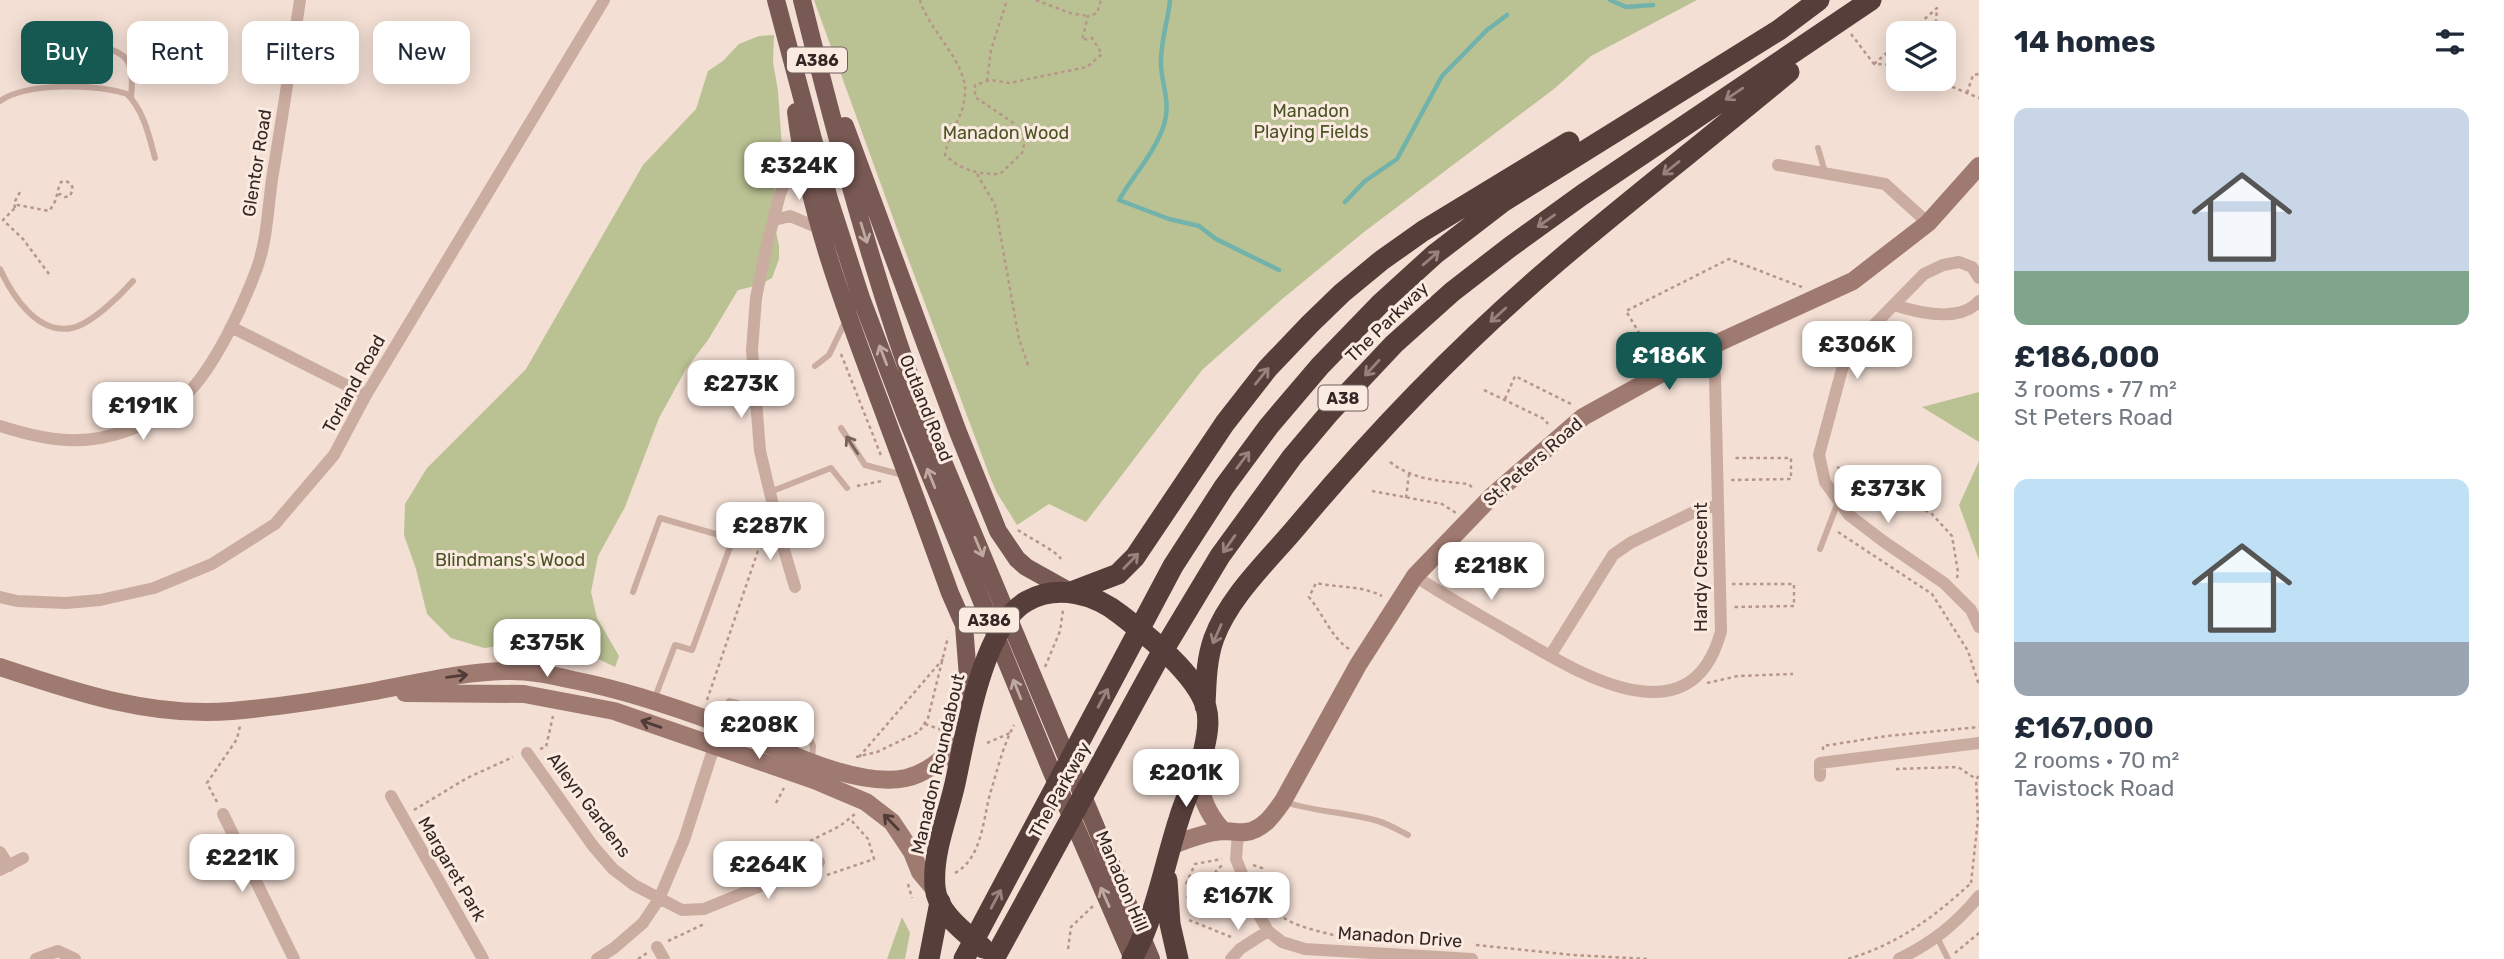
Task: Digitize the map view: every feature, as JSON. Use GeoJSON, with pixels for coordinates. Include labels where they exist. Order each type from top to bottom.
{"type":"FeatureCollection","features":[{"type":"Feature","properties":{"kind":"highway","name":"The Parkway"},"geometry":{"type":"LineString","coordinates":[[964,959],[1173,566],[1224,487],[1269,426],[1320,366],[1371,313],[1435,254],[1504,201],[1636,116],[1779,30],[1819,0]]}},
{"type":"Feature","properties":{"kind":"highway","name":"The Parkway"},"geometry":{"type":"LineString","coordinates":[[995,959],[1158,659],[1220,556],[1292,457],[1330,412],[1394,344],[1452,292],[1510,247],[1582,195],[1873,0]]}},
{"type":"Feature","properties":{"kind":"highway","name":"A38"},"geometry":{"type":"LineString","coordinates":[[1206,706],[1210,651],[1213,639],[1226,615],[1302,520],[1378,434],[1462,349],[1550,268],[1873,0]]}},
{"type":"Feature","properties":{"kind":"highway","name":"A38"},"geometry":{"type":"LineString","coordinates":[[1068,596],[1118,574],[1135,557],[1225,423],[1268,368],[1342,293],[1423,231],[1590,130],[1636,116]]}},
{"type":"Feature","properties":{"kind":"highway","name":"Manadon Roundabout"},"geometry":{"type":"LineString","coordinates":[[929,959],[940,843],[963,740],[986,660],[1016,609],[1040,596],[1068,596]]}},
{"type":"Feature","properties":{"kind":"highway"},"geometry":{"type":"LineString","coordinates":[[1068,596],[1110,607],[1181,668],[1193,682],[1206,706],[1207,733],[1199,769],[1188,789],[1146,930],[1133,959]]}},
{"type":"Feature","properties":{"kind":"highway"},"geometry":{"type":"LineString","coordinates":[[1169,854],[1170,924],[1178,959]]}},
{"type":"Feature","properties":{"kind":"highway"},"geometry":{"type":"LineString","coordinates":[[937,896],[961,929],[995,959]]}},
{"type":"Feature","properties":{"kind":"main road","name":"Outland Road"},"geometry":{"type":"LineString","coordinates":[[776,0],[829,199],[860,298],[1085,799]]}},
{"type":"Feature","properties":{"kind":"main road","name":"Outland Road"},"geometry":{"type":"LineString","coordinates":[[802,0],[852,192],[902,357],[916,418],[1073,820]]}},
{"type":"Feature","properties":{"kind":"main road"},"geometry":{"type":"LineString","coordinates":[[812,38],[958,432],[998,531],[1026,568],[1068,596]]}},
{"type":"Feature","properties":{"kind":"main road"},"geometry":{"type":"LineString","coordinates":[[790,56],[800,147],[821,229],[848,316],[964,625],[971,713]]}},
{"type":"Feature","properties":{"kind":"main road","name":"St Peters Road"},"geometry":{"type":"LineString","coordinates":[[1169,854],[1187,839],[1230,832],[1250,832],[1262,825],[1283,801],[1362,658],[1415,576],[1467,520],[1559,436],[1583,417],[1711,346],[1853,281],[1928,223],[1979,166]]}},
{"type":"Feature","properties":{"kind":"main road"},"geometry":{"type":"LineString","coordinates":[[0,667],[117,703],[186,712],[244,709],[366,693],[449,677],[507,671],[656,696],[812,761],[869,778],[896,779],[920,774],[931,768],[963,740]]}},
{"type":"Feature","properties":{"kind":"main road"},"geometry":{"type":"LineString","coordinates":[[366,693],[524,694],[614,711],[814,780],[873,807],[892,822],[903,836],[920,872],[937,896]]}},
{"type":"Feature","properties":{"kind":"main road"},"geometry":{"type":"LineString","coordinates":[[1199,769],[1202,799],[1208,811],[1230,832]]}},
{"type":"Feature","properties":{"kind":"main road","name":"Manadon Hill"},"geometry":{"type":"LineString","coordinates":[[1085,799],[1151,959]]}},
{"type":"Feature","properties":{"kind":"main road","name":"Manadon Hill"},"geometry":{"type":"LineString","coordinates":[[1073,820],[1133,959]]}},
{"type":"Feature","properties":{"kind":"street","name":"Glentor Road"},"geometry":{"type":"LineString","coordinates":[[0,426],[27,434],[79,440],[106,437],[146,423],[183,398],[193,387],[231,327],[258,265],[300,0]]}},
{"type":"Feature","properties":{"kind":"street","name":"Torland Road"},"geometry":{"type":"LineString","coordinates":[[0,597],[17,601],[66,603],[100,600],[154,588],[212,564],[275,524],[334,455],[366,395],[604,0]]}},
{"type":"Feature","properties":{"kind":"street"},"geometry":{"type":"LineString","coordinates":[[795,587],[777,524],[761,451],[752,350],[756,298],[780,194],[800,147]]}},
{"type":"Feature","properties":{"kind":"street"},"geometry":{"type":"LineString","coordinates":[[1778,165],[1885,184],[1928,223]]}},
{"type":"Feature","properties":{"kind":"street"},"geometry":{"type":"LineString","coordinates":[[774,220],[790,216],[821,229]]}},
{"type":"Feature","properties":{"kind":"street"},"geometry":{"type":"LineString","coordinates":[[1979,278],[1972,267],[1959,262],[1943,265],[1924,274],[1870,329],[1844,362],[1819,455],[1825,482],[1849,515],[1944,583],[1971,610],[1979,626]]}},
{"type":"Feature","properties":{"kind":"street"},"geometry":{"type":"LineString","coordinates":[[1894,305],[1908,310],[1949,314],[1965,312],[1979,301]]}},
{"type":"Feature","properties":{"kind":"street"},"geometry":{"type":"LineString","coordinates":[[231,327],[366,395]]}},
{"type":"Feature","properties":{"kind":"street","name":"Hardy Crescent"},"geometry":{"type":"LineString","coordinates":[[1682,685],[1698,676],[1716,650],[1721,631],[1715,377],[1711,346]]}},
{"type":"Feature","properties":{"kind":"street"},"geometry":{"type":"LineString","coordinates":[[1550,656],[1613,555],[1630,543],[1702,508],[1718,506]]}},
{"type":"Feature","properties":{"kind":"street"},"geometry":{"type":"LineString","coordinates":[[1415,576],[1586,675],[1633,692],[1654,692],[1682,685]]}},
{"type":"Feature","properties":{"kind":"street"},"geometry":{"type":"LineString","coordinates":[[597,959],[643,923],[659,899],[684,840],[721,725]]}},
{"type":"Feature","properties":{"kind":"street"},"geometry":{"type":"LineString","coordinates":[[1820,776],[1820,763],[1979,743]]}},
{"type":"Feature","properties":{"kind":"street","name":"Alleyn Gardens"},"geometry":{"type":"LineString","coordinates":[[527,752],[593,846],[613,869],[659,899],[682,909],[704,909]]}},
{"type":"Feature","properties":{"kind":"street","name":"Margaret Park"},"geometry":{"type":"LineString","coordinates":[[391,796],[483,959]]}},
{"type":"Feature","properties":{"kind":"street"},"geometry":{"type":"LineString","coordinates":[[223,814],[294,959]]}},
{"type":"Feature","properties":{"kind":"street"},"geometry":{"type":"LineString","coordinates":[[1230,832],[1236,857],[1259,915],[1268,930],[1240,949],[1231,959]]}},
{"type":"Feature","properties":{"kind":"street"},"geometry":{"type":"LineString","coordinates":[[0,852],[4,868],[23,858]]}},
{"type":"Feature","properties":{"kind":"street"},"geometry":{"type":"LineString","coordinates":[[704,909],[819,862]]}},
{"type":"Feature","properties":{"kind":"street"},"geometry":{"type":"LineString","coordinates":[[1899,959],[1928,946],[1979,896]]}},
{"type":"Feature","properties":{"kind":"street","name":"Manadon Drive"},"geometry":{"type":"LineString","coordinates":[[1268,930],[1282,942],[1305,949],[1472,959]]}},
{"type":"Feature","properties":{"kind":"street"},"geometry":{"type":"LineString","coordinates":[[657,947],[664,959]]}},
{"type":"Feature","properties":{"kind":"street"},"geometry":{"type":"LineString","coordinates":[[36,959],[58,951],[75,959]]}},
{"type":"Feature","properties":{"kind":"lane"},"geometry":{"type":"LineString","coordinates":[[113,50],[119,51],[129,62],[131,97],[144,119],[155,158]]}},
{"type":"Feature","properties":{"kind":"lane"},"geometry":{"type":"LineString","coordinates":[[0,101],[9,94],[30,88],[70,87],[122,93],[131,97]]}},
{"type":"Feature","properties":{"kind":"lane"},"geometry":{"type":"LineString","coordinates":[[1818,148],[1825,172]]}},
{"type":"Feature","properties":{"kind":"lane"},"geometry":{"type":"LineString","coordinates":[[0,269],[21,305],[43,322],[65,328],[80,325],[90,319],[133,281]]}},
{"type":"Feature","properties":{"kind":"lane"},"geometry":{"type":"LineString","coordinates":[[815,366],[829,355],[837,344],[848,316]]}},
{"type":"Feature","properties":{"kind":"lane"},"geometry":{"type":"LineString","coordinates":[[841,428],[865,465],[908,477]]}},
{"type":"Feature","properties":{"kind":"lane"},"geometry":{"type":"LineString","coordinates":[[770,492],[831,468],[847,488]]}},
{"type":"Feature","properties":{"kind":"lane"},"geometry":{"type":"LineString","coordinates":[[1820,550],[1839,501]]}},
{"type":"Feature","properties":{"kind":"lane"},"geometry":{"type":"LineString","coordinates":[[632,592],[660,518],[733,539],[777,524]]}},
{"type":"Feature","properties":{"kind":"lane"},"geometry":{"type":"LineString","coordinates":[[656,696],[675,645],[692,650],[733,539]]}},
{"type":"Feature","properties":{"kind":"lane"},"geometry":{"type":"LineString","coordinates":[[721,725],[729,701],[767,711],[810,739],[813,746],[812,761]]}},
{"type":"Feature","properties":{"kind":"lane"},"geometry":{"type":"LineString","coordinates":[[1283,801],[1305,808],[1380,822],[1408,835]]}},
{"type":"Feature","properties":{"kind":"lane"},"geometry":{"type":"LineString","coordinates":[[1937,937],[1947,958]]}},
{"type":"Feature","properties":{"kind":"path"},"geometry":{"type":"LineString","coordinates":[[919,0],[964,81],[963,112],[950,132],[946,155],[956,164],[977,174],[1000,174],[1022,153],[1025,141],[1016,124],[975,97],[975,85],[987,81],[1009,83],[1087,67],[1102,54],[1092,38],[1082,40],[1088,16]]}},
{"type":"Feature","properties":{"kind":"path"},"geometry":{"type":"LineString","coordinates":[[987,81],[991,50],[1007,0]]}},
{"type":"Feature","properties":{"kind":"path"},"geometry":{"type":"LineString","coordinates":[[1036,0],[1070,13],[1088,16],[1097,13],[1101,0]]}},
{"type":"Feature","properties":{"kind":"path"},"geometry":{"type":"LineString","coordinates":[[1922,21],[1937,8],[1936,21]]}},
{"type":"Feature","properties":{"kind":"path"},"geometry":{"type":"LineString","coordinates":[[1886,53],[1874,64],[1886,64]]}},
{"type":"Feature","properties":{"kind":"path"},"geometry":{"type":"LineString","coordinates":[[1967,93],[1973,75],[1979,74]]}},
{"type":"Feature","properties":{"kind":"path"},"geometry":{"type":"LineString","coordinates":[[1956,88],[1979,98]]}},
{"type":"Feature","properties":{"kind":"path"},"geometry":{"type":"LineString","coordinates":[[977,174],[995,205],[1019,339],[1028,365]]}},
{"type":"Feature","properties":{"kind":"path"},"geometry":{"type":"LineString","coordinates":[[49,274],[23,239],[1,221],[18,205],[30,205],[49,211],[57,200],[57,196],[61,183],[66,181],[71,184],[73,190],[70,196],[57,196]]}},
{"type":"Feature","properties":{"kind":"path"},"geometry":{"type":"LineString","coordinates":[[15,208],[14,203],[20,192]]}},
{"type":"Feature","properties":{"kind":"path"},"geometry":{"type":"LineString","coordinates":[[1663,373],[1626,310],[1729,258],[1822,295]]}},
{"type":"Feature","properties":{"kind":"path"},"geometry":{"type":"LineString","coordinates":[[1505,399],[1515,376],[1571,404],[1583,417]]}},
{"type":"Feature","properties":{"kind":"path"},"geometry":{"type":"LineString","coordinates":[[1483,390],[1544,419],[1559,436]]}},
{"type":"Feature","properties":{"kind":"path"},"geometry":{"type":"LineString","coordinates":[[1717,458],[1791,458],[1791,479],[1717,480]]}},
{"type":"Feature","properties":{"kind":"path"},"geometry":{"type":"LineString","coordinates":[[1820,460],[1931,513],[1952,536],[1958,572],[1953,591]]}},
{"type":"Feature","properties":{"kind":"path"},"geometry":{"type":"LineString","coordinates":[[1390,462],[1403,472],[1429,480],[1469,484],[1486,502]]}},
{"type":"Feature","properties":{"kind":"path"},"geometry":{"type":"LineString","coordinates":[[1406,498],[1409,474]]}},
{"type":"Feature","properties":{"kind":"path"},"geometry":{"type":"LineString","coordinates":[[847,488],[890,480]]}},
{"type":"Feature","properties":{"kind":"path"},"geometry":{"type":"LineString","coordinates":[[1372,491],[1442,504],[1467,520]]}},
{"type":"Feature","properties":{"kind":"path"},"geometry":{"type":"LineString","coordinates":[[1009,523],[1031,540],[1058,554],[1061,559]]}},
{"type":"Feature","properties":{"kind":"path"},"geometry":{"type":"LineString","coordinates":[[704,708],[761,542],[777,524]]}},
{"type":"Feature","properties":{"kind":"path"},"geometry":{"type":"LineString","coordinates":[[1829,527],[1932,594],[1968,651],[1979,685]]}},
{"type":"Feature","properties":{"kind":"path"},"geometry":{"type":"LineString","coordinates":[[1362,658],[1338,642],[1322,612],[1309,597],[1316,583],[1365,588],[1384,596],[1395,607]]}},
{"type":"Feature","properties":{"kind":"path"},"geometry":{"type":"LineString","coordinates":[[1720,584],[1794,584],[1794,606],[1720,607]]}},
{"type":"Feature","properties":{"kind":"path"},"geometry":{"type":"LineString","coordinates":[[1043,673],[1060,631],[1068,596]]}},
{"type":"Feature","properties":{"kind":"path"},"geometry":{"type":"LineString","coordinates":[[944,657],[859,757],[919,732],[925,724],[944,657],[948,633]]}},
{"type":"Feature","properties":{"kind":"path"},"geometry":{"type":"LineString","coordinates":[[1682,685],[1712,683],[1738,676],[1793,674]]}},
{"type":"Feature","properties":{"kind":"path"},"geometry":{"type":"LineString","coordinates":[[402,817],[503,760],[546,747],[557,700]]}},
{"type":"Feature","properties":{"kind":"path"},"geometry":{"type":"LineString","coordinates":[[223,814],[207,783],[237,739],[244,709]]}},
{"type":"Feature","properties":{"kind":"path"},"geometry":{"type":"LineString","coordinates":[[925,724],[942,730]]}},
{"type":"Feature","properties":{"kind":"path"},"geometry":{"type":"LineString","coordinates":[[1869,739],[1979,727]]}},
{"type":"Feature","properties":{"kind":"path"},"geometry":{"type":"LineString","coordinates":[[955,873],[967,864],[976,848],[1010,733],[987,743]]}},
{"type":"Feature","properties":{"kind":"path"},"geometry":{"type":"LineString","coordinates":[[1848,959],[1878,950],[1918,927],[1971,883],[1978,819],[1978,778],[1958,767],[1886,769]]}},
{"type":"Feature","properties":{"kind":"path"},"geometry":{"type":"LineString","coordinates":[[776,803],[786,781]]}},
{"type":"Feature","properties":{"kind":"path"},"geometry":{"type":"LineString","coordinates":[[810,841],[850,820],[858,810]]}},
{"type":"Feature","properties":{"kind":"path"},"geometry":{"type":"LineString","coordinates":[[850,820],[869,839],[874,859]]}},
{"type":"Feature","properties":{"kind":"path"},"geometry":{"type":"LineString","coordinates":[[1182,902],[1185,896],[1195,899],[1207,888],[1219,867],[1236,857]]}},
{"type":"Feature","properties":{"kind":"path"},"geometry":{"type":"LineString","coordinates":[[1185,887],[1195,864],[1236,857],[1262,868],[1270,906],[1279,915],[1301,927],[1339,937]]}},
{"type":"Feature","properties":{"kind":"path"},"geometry":{"type":"LineString","coordinates":[[1189,879],[1207,888]]}},
{"type":"Feature","properties":{"kind":"path"},"geometry":{"type":"LineString","coordinates":[[907,880],[912,898]]}},
{"type":"Feature","properties":{"kind":"path"},"geometry":{"type":"LineString","coordinates":[[1971,883],[1979,890]]}},
{"type":"Feature","properties":{"kind":"path"},"geometry":{"type":"LineString","coordinates":[[1068,949],[1071,927],[1101,899]]}},
{"type":"Feature","properties":{"kind":"path"},"geometry":{"type":"LineString","coordinates":[[638,959],[710,921],[704,909]]}},
{"type":"Feature","properties":{"kind":"path"},"geometry":{"type":"LineString","coordinates":[[1186,917],[1248,945]]}},
{"type":"Feature","properties":{"kind":"path"},"geometry":{"type":"LineString","coordinates":[[1947,958],[1979,933]]}},
{"type":"Feature","properties":{"kind":"path"},"geometry":{"type":"LineString","coordinates":[[1473,945],[1647,959]]}},
{"type":"Feature","properties":{"kind":"green space"},"geometry":{"type":"Polygon","coordinates":[[[814,0],[1697,0],[1591,56],[1554,89],[1364,232],[1281,300],[1202,370],[1086,522],[1049,504],[1017,525],[990,477],[814,0]]]}},
{"type":"Feature","properties":{"kind":"green space","name":"Blindmans's Wood"},"geometry":{"type":"Polygon","coordinates":[[[774,35],[773,62],[782,147],[771,211],[779,245],[779,259],[772,278],[759,285],[738,290],[708,340],[686,369],[659,418],[625,507],[598,556],[591,592],[597,618],[619,656],[615,667],[577,649],[515,644],[484,648],[451,638],[427,614],[404,535],[405,504],[427,468],[526,369],[643,165],[696,109],[708,71],[723,61],[739,44],[759,36],[774,35]]]}},
{"type":"Feature","properties":{"kind":"green space"},"geometry":{"type":"Polygon","coordinates":[[[1979,392],[1979,442],[1922,407],[1979,392]]]}},
{"type":"Feature","properties":{"kind":"green space"},"geometry":{"type":"Polygon","coordinates":[[[1979,461],[1979,560],[1959,505],[1979,461]]]}},
{"type":"Feature","properties":{"kind":"green space"},"geometry":{"type":"Polygon","coordinates":[[[902,917],[910,933],[905,959],[887,959],[902,917]]]}},
{"type":"Feature","properties":{"kind":"waterway"},"geometry":{"type":"LineString","coordinates":[[1170,0],[1161,57],[1166,102],[1164,125],[1149,155],[1119,200],[1169,219],[1199,226],[1216,239],[1279,270]]}},
{"type":"Feature","properties":{"kind":"waterway"},"geometry":{"type":"LineString","coordinates":[[1610,0],[1626,7],[1653,5]]}},
{"type":"Feature","properties":{"kind":"waterway"},"geometry":{"type":"LineString","coordinates":[[1345,202],[1365,181],[1397,159],[1442,76],[1487,30],[1507,15]]}},
{"type":"Feature","properties":{"kind":"park label","name":"Manadon Playing Fields"},"geometry":{"type":"Point","coordinates":[1311,121]}},
{"type":"Feature","properties":{"kind":"park label","name":"Manadon Wood"},"geometry":{"type":"Point","coordinates":[1006,133]}}]}
